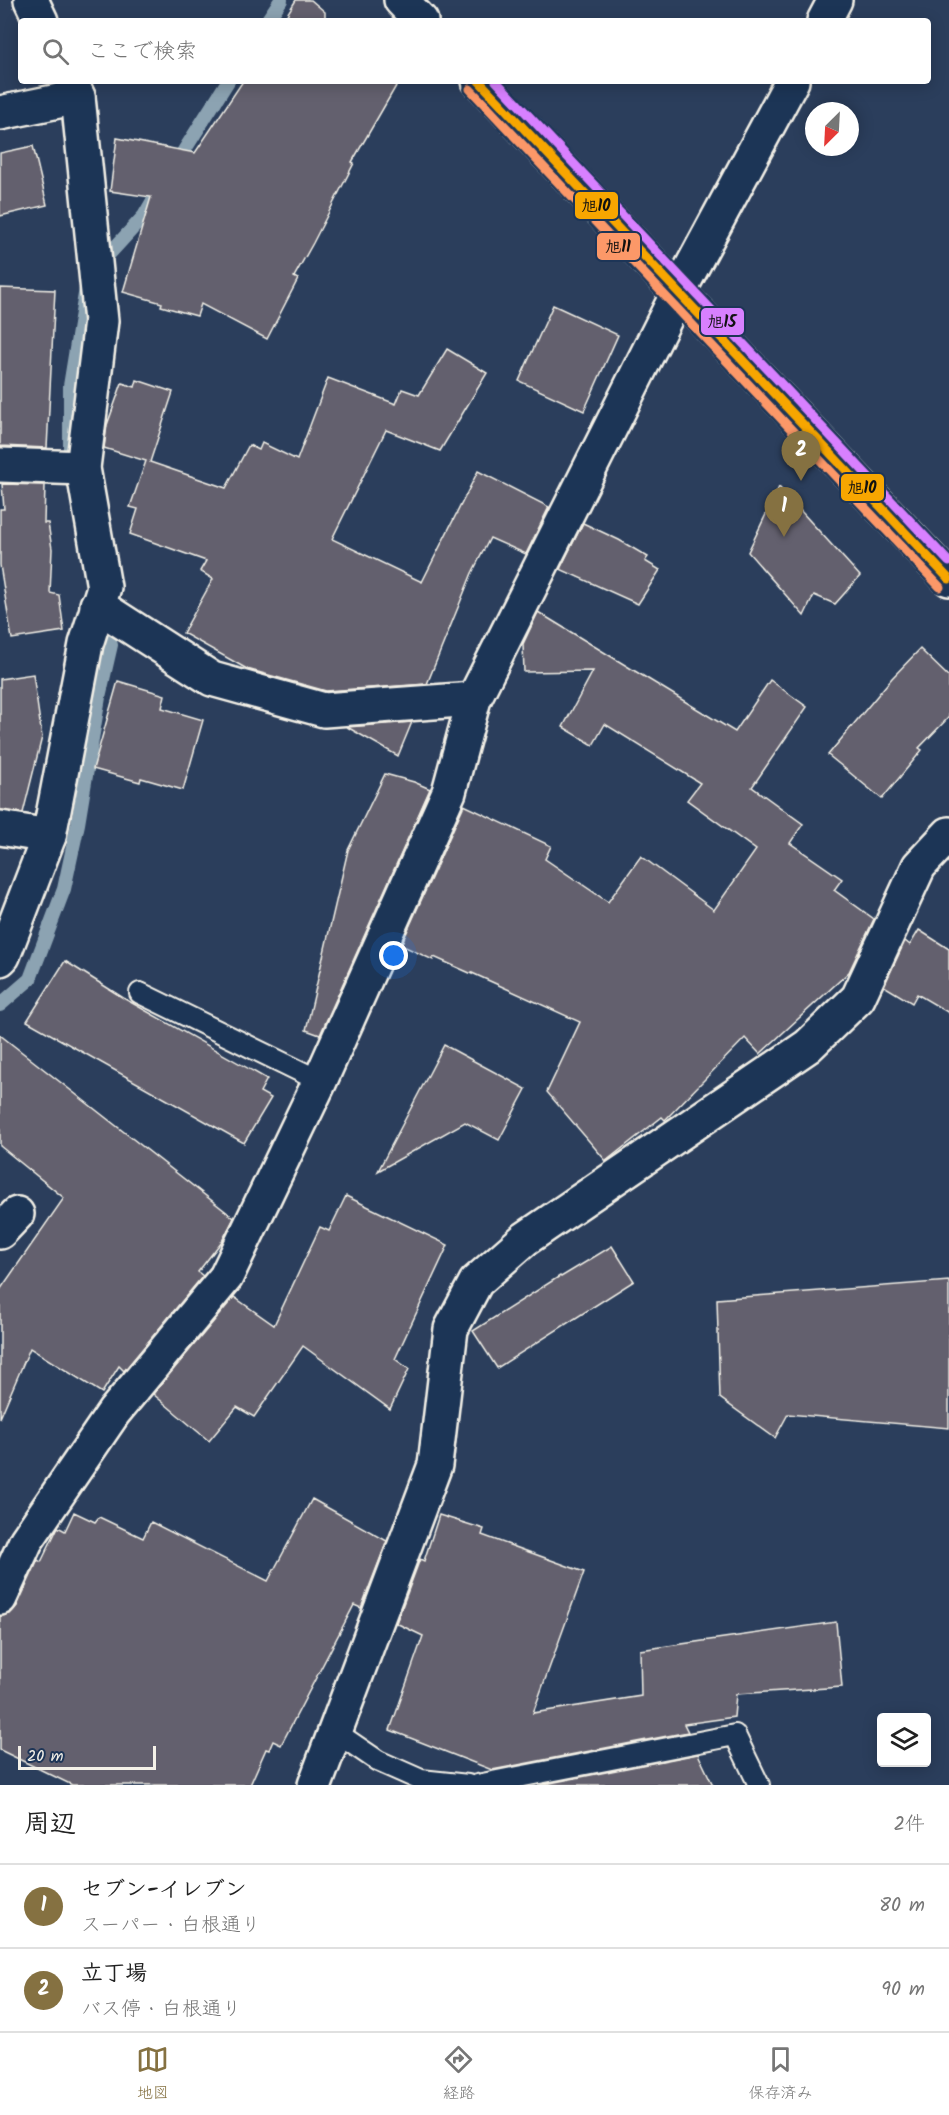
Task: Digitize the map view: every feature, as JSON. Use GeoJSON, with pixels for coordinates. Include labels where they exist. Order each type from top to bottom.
{"type":"FeatureCollection","features":[{"type":"Feature","properties":{"kind":"street"},"geometry":{"type":"LineString","coordinates":[[31,0],[40,18]]}},
{"type":"Feature","properties":{"kind":"street"},"geometry":{"type":"LineString","coordinates":[[401,0],[418,18]]}},
{"type":"Feature","properties":{"kind":"street"},"geometry":{"type":"LineString","coordinates":[[826,18],[835,0]]}},
{"type":"Feature","properties":{"kind":"street"},"geometry":{"type":"LineString","coordinates":[[481,84],[949,579]]}},
{"type":"Feature","properties":{"kind":"street"},"geometry":{"type":"LineString","coordinates":[[0,1598],[26,1541],[114,1412],[226,1277],[320,1081],[449,792],[474,699],[679,291],[790,84]]}},
{"type":"Feature","properties":{"kind":"street"},"geometry":{"type":"LineString","coordinates":[[0,113],[75,89],[101,321],[83,468],[104,587],[86,644],[49,836],[0,959]]}},
{"type":"Feature","properties":{"kind":"street"},"geometry":{"type":"LineString","coordinates":[[0,465],[83,468]]}},
{"type":"Feature","properties":{"kind":"street"},"geometry":{"type":"LineString","coordinates":[[97,605],[212,679],[324,710],[474,699]]}},
{"type":"Feature","properties":{"kind":"street"},"geometry":{"type":"LineString","coordinates":[[0,828],[49,836]]}},
{"type":"Feature","properties":{"kind":"street"},"geometry":{"type":"LineString","coordinates":[[315,1785],[435,1465],[451,1329],[476,1282],[525,1239],[808,1047],[858,998],[919,866],[949,834]]}},
{"type":"Feature","properties":{"kind":"lane"},"geometry":{"type":"LineString","coordinates":[[140,993],[320,1081]]}},
{"type":"Feature","properties":{"kind":"lane"},"geometry":{"type":"LineString","coordinates":[[334,1731],[378,1761],[421,1780],[468,1785]]}},
{"type":"Feature","properties":{"kind":"lane"},"geometry":{"type":"LineString","coordinates":[[477,1785],[735,1736],[759,1785]]}},
{"type":"Feature","properties":{"kind":"building"},"geometry":{"type":"Polygon","coordinates":[[[296,0],[311,0],[325,12],[325,18],[285,18],[296,0]]]}},
{"type":"Feature","properties":{"kind":"building"},"geometry":{"type":"Polygon","coordinates":[[[241,84],[397,84],[352,162],[354,163],[294,277],[298,279],[267,339],[201,304],[197,316],[123,292],[151,197],[110,191],[117,138],[195,153],[241,84]]]}},
{"type":"Feature","properties":{"kind":"building"},"geometry":{"type":"Polygon","coordinates":[[[33,146],[47,205],[0,216],[0,153],[33,146]]]}},
{"type":"Feature","properties":{"kind":"building"},"geometry":{"type":"Polygon","coordinates":[[[0,288],[55,290],[47,448],[0,446],[0,288]]]}},
{"type":"Feature","properties":{"kind":"building"},"geometry":{"type":"Polygon","coordinates":[[[553,305],[618,335],[584,411],[519,381],[553,305]]]}},
{"type":"Feature","properties":{"kind":"building"},"geometry":{"type":"Polygon","coordinates":[[[447,349],[487,373],[440,451],[386,430],[332,539],[422,582],[478,471],[549,507],[526,554],[490,538],[472,573],[427,684],[326,691],[247,669],[183,633],[213,579],[200,571],[206,561],[130,534],[138,509],[130,507],[146,461],[104,448],[107,425],[122,383],[135,387],[137,380],[173,392],[150,462],[226,488],[249,445],[259,450],[262,443],[297,460],[328,378],[396,404],[402,389],[419,395],[447,349]]]}},
{"type":"Feature","properties":{"kind":"building"},"geometry":{"type":"Polygon","coordinates":[[[2,484],[45,485],[44,523],[48,523],[52,549],[50,593],[59,595],[64,631],[12,639],[0,565],[0,509],[4,509],[2,484]]]}},
{"type":"Feature","properties":{"kind":"building"},"geometry":{"type":"Polygon","coordinates":[[[779,487],[860,576],[835,604],[814,595],[804,616],[748,552],[779,487]]]}},
{"type":"Feature","properties":{"kind":"building"},"geometry":{"type":"Polygon","coordinates":[[[583,523],[648,557],[645,561],[660,570],[638,604],[560,569],[583,523]]]}},
{"type":"Feature","properties":{"kind":"building"},"geometry":{"type":"Polygon","coordinates":[[[538,612],[735,732],[770,680],[807,707],[752,787],[803,824],[790,843],[842,879],[834,890],[874,919],[849,972],[760,1054],[745,1038],[665,1120],[662,1117],[606,1161],[547,1092],[580,1022],[472,973],[434,957],[433,960],[401,945],[464,805],[551,846],[545,859],[608,902],[641,856],[714,910],[756,850],[687,800],[700,783],[605,724],[593,745],[563,727],[593,671],[524,672],[523,644],[538,612]]]}},
{"type":"Feature","properties":{"kind":"building"},"geometry":{"type":"Polygon","coordinates":[[[920,649],[949,677],[949,717],[919,748],[922,750],[882,799],[828,755],[892,678],[920,649]]]}},
{"type":"Feature","properties":{"kind":"building"},"geometry":{"type":"Polygon","coordinates":[[[33,674],[42,737],[23,813],[0,810],[0,679],[33,674]]]}},
{"type":"Feature","properties":{"kind":"building"},"geometry":{"type":"Polygon","coordinates":[[[118,681],[165,695],[162,708],[203,720],[183,790],[141,778],[140,782],[93,769],[118,681]]]}},
{"type":"Feature","properties":{"kind":"building"},"geometry":{"type":"Polygon","coordinates":[[[412,722],[398,756],[347,727],[412,722]]]}},
{"type":"Feature","properties":{"kind":"building"},"geometry":{"type":"Polygon","coordinates":[[[385,774],[430,789],[320,1035],[306,1030],[348,850],[385,774]]]}},
{"type":"Feature","properties":{"kind":"building"},"geometry":{"type":"Polygon","coordinates":[[[919,930],[949,949],[949,1013],[917,994],[912,1003],[884,986],[905,941],[910,945],[919,930]]]}},
{"type":"Feature","properties":{"kind":"building"},"geometry":{"type":"Polygon","coordinates":[[[65,961],[125,999],[267,1079],[260,1092],[271,1098],[244,1143],[27,1021],[65,961]]]}},
{"type":"Feature","properties":{"kind":"building"},"geometry":{"type":"Polygon","coordinates":[[[0,1035],[234,1218],[222,1241],[198,1272],[203,1276],[124,1371],[119,1366],[102,1393],[30,1348],[0,1418],[0,1290],[64,1198],[0,1146],[0,1035]]]}},
{"type":"Feature","properties":{"kind":"building"},"geometry":{"type":"Polygon","coordinates":[[[444,1045],[526,1089],[499,1140],[465,1122],[378,1171],[444,1045]]]}},
{"type":"Feature","properties":{"kind":"building"},"geometry":{"type":"Polygon","coordinates":[[[346,1196],[448,1245],[395,1359],[409,1369],[390,1409],[303,1346],[254,1417],[237,1407],[209,1441],[153,1394],[234,1297],[274,1325],[320,1227],[329,1231],[346,1196]]]}},
{"type":"Feature","properties":{"kind":"building"},"geometry":{"type":"Polygon","coordinates":[[[612,1246],[634,1281],[497,1368],[473,1331],[612,1246]]]}},
{"type":"Feature","properties":{"kind":"building"},"geometry":{"type":"Polygon","coordinates":[[[949,1281],[949,1428],[788,1414],[775,1438],[720,1398],[717,1299],[949,1281]]]}},
{"type":"Feature","properties":{"kind":"building"},"geometry":{"type":"Polygon","coordinates":[[[312,1499],[387,1541],[361,1608],[354,1605],[281,1745],[273,1741],[269,1750],[266,1749],[250,1785],[72,1785],[0,1750],[0,1616],[10,1614],[17,1606],[38,1560],[41,1562],[58,1527],[65,1531],[74,1512],[95,1522],[99,1517],[143,1538],[151,1522],[268,1581],[312,1499]]]}},
{"type":"Feature","properties":{"kind":"building"},"geometry":{"type":"Polygon","coordinates":[[[439,1515],[484,1529],[482,1535],[584,1572],[533,1713],[641,1696],[640,1650],[836,1622],[842,1687],[736,1694],[734,1717],[684,1724],[688,1732],[492,1770],[390,1730],[423,1636],[396,1623],[420,1559],[424,1561],[439,1515]]]}},
{"type":"Feature","properties":{"kind":"building"},"geometry":{"type":"Polygon","coordinates":[[[698,1754],[713,1785],[540,1785],[698,1754]]]}},
{"type":"Feature","properties":{"kind":"waterway"},"geometry":{"type":"LineString","coordinates":[[269,18],[281,0]]}},
{"type":"Feature","properties":{"kind":"waterway"},"geometry":{"type":"LineString","coordinates":[[175,165],[226,84]]}},
{"type":"Feature","properties":{"kind":"waterway"},"geometry":{"type":"LineString","coordinates":[[99,265],[144,216],[155,197]]}},
{"type":"Feature","properties":{"kind":"waterway"},"geometry":{"type":"LineString","coordinates":[[70,457],[70,386],[86,288]]}},
{"type":"Feature","properties":{"kind":"waterway"},"geometry":{"type":"LineString","coordinates":[[0,1005],[30,979],[64,889],[78,824],[99,697],[111,645],[101,616]]}},
{"type":"Feature","properties":{"kind":"transit line","name":"旭10"},"geometry":{"type":"LineString","coordinates":[[482,84],[949,579]]}},
{"type":"Feature","properties":{"kind":"transit line","name":"旭15"},"geometry":{"type":"LineString","coordinates":[[499,84],[949,562]]}},
{"type":"Feature","properties":{"kind":"transit line","name":"旭11"},"geometry":{"type":"LineString","coordinates":[[470,89],[940,587]]}},
{"type":"Feature","properties":{"kind":"place","name":"立丁場"},"geometry":{"type":"Point","coordinates":[801,481]}},
{"type":"Feature","properties":{"kind":"place","name":"セブン-イレブン"},"geometry":{"type":"Point","coordinates":[784,537]}}]}
